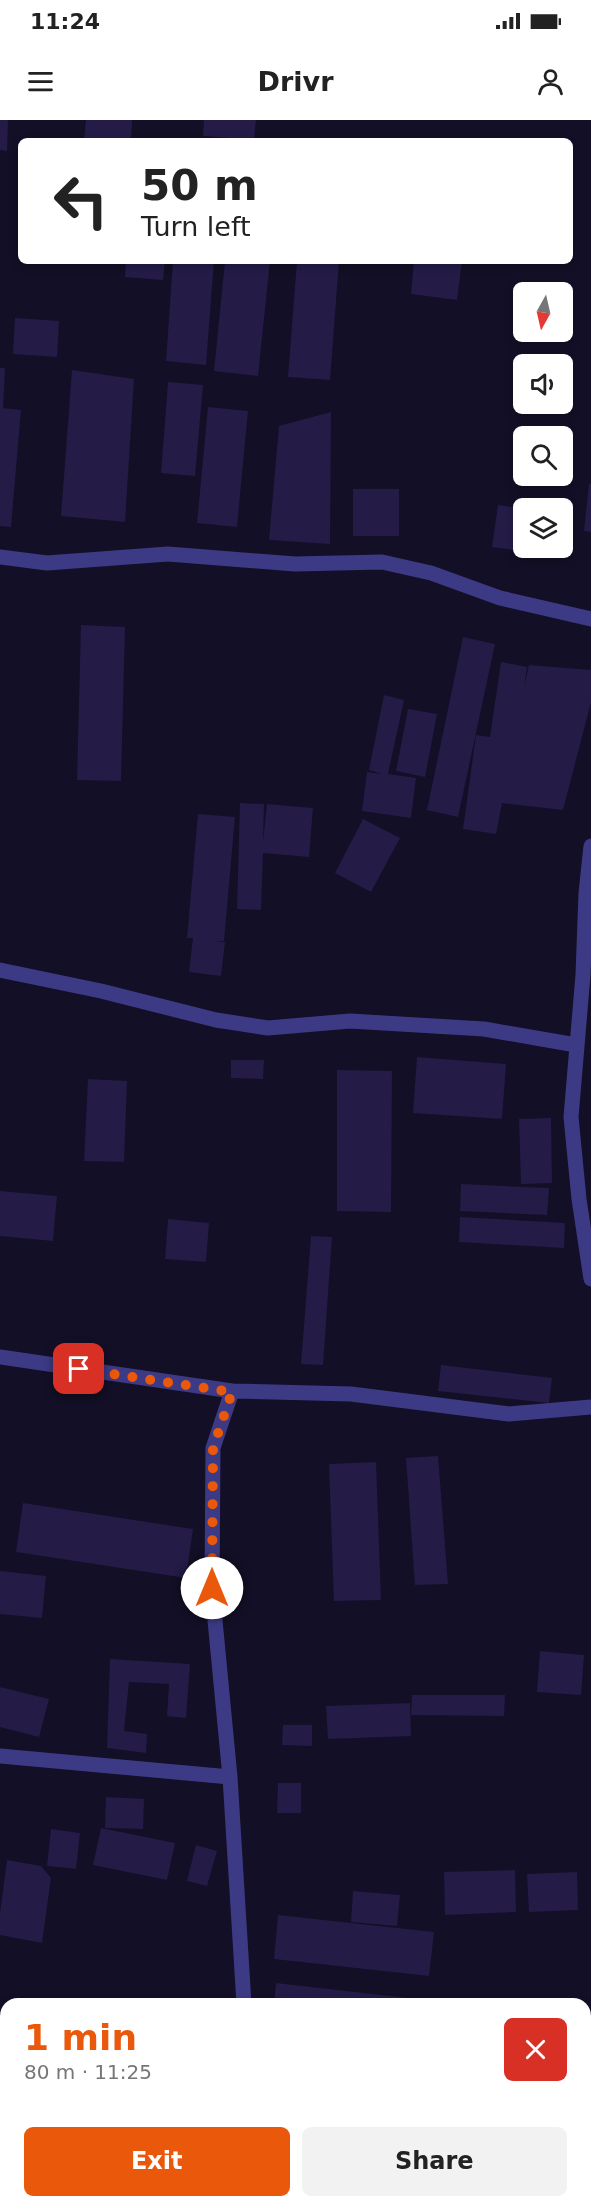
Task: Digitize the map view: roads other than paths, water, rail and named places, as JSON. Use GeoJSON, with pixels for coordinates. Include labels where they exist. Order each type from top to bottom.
{"type":"FeatureCollection","features":[{"type":"Feature","properties":{"kind":"street"},"geometry":{"type":"LineString","coordinates":[[0,557],[46,563],[168,554],[295,564],[382,562],[431,573],[500,598],[591,619]]}},
{"type":"Feature","properties":{"kind":"street"},"geometry":{"type":"LineString","coordinates":[[591,846],[571,1117],[579,1199],[591,1279]]}},
{"type":"Feature","properties":{"kind":"street"},"geometry":{"type":"LineString","coordinates":[[0,970],[101,991],[216,1020],[268,1028],[350,1021],[484,1029],[576,1045]]}},
{"type":"Feature","properties":{"kind":"street"},"geometry":{"type":"LineString","coordinates":[[0,1358],[232,1392],[351,1394],[509,1414],[591,1407]]}},
{"type":"Feature","properties":{"kind":"street"},"geometry":{"type":"LineString","coordinates":[[232,1392],[213,1448],[212,1588],[230,1777],[244,1998]]}},
{"type":"Feature","properties":{"kind":"street"},"geometry":{"type":"LineString","coordinates":[[0,1756],[230,1777]]}}]}
